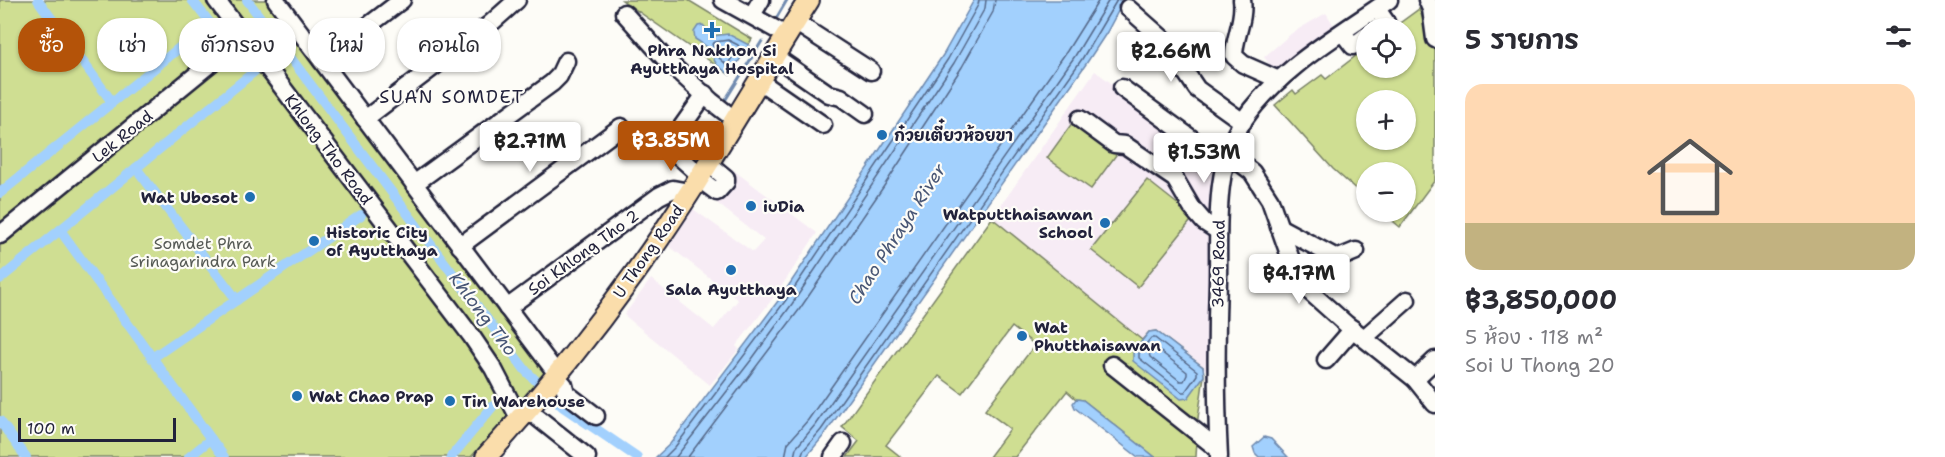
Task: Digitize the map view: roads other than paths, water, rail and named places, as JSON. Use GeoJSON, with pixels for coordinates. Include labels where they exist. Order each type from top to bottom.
{"type":"FeatureCollection","features":[{"type":"Feature","properties":{"kind":"main road","name":"U Thong Road"},"geometry":{"type":"LineString","coordinates":[[489,456],[555,377],[636,272],[699,177],[809,0]]}},
{"type":"Feature","properties":{"kind":"street","name":"Khlong Tho Road"},"geometry":{"type":"LineString","coordinates":[[216,0],[230,18]]}},
{"type":"Feature","properties":{"kind":"street"},"geometry":{"type":"LineString","coordinates":[[378,18],[402,0]]}},
{"type":"Feature","properties":{"kind":"street"},"geometry":{"type":"LineString","coordinates":[[365,119],[490,24],[517,0]]}},
{"type":"Feature","properties":{"kind":"street"},"geometry":{"type":"LineString","coordinates":[[723,0],[752,15],[790,29],[871,71]]}},
{"type":"Feature","properties":{"kind":"street"},"geometry":{"type":"LineString","coordinates":[[752,15],[761,0]]}},
{"type":"Feature","properties":{"kind":"street"},"geometry":{"type":"LineString","coordinates":[[1242,0],[1243,8],[1234,56],[1244,64],[1279,80]]}},
{"type":"Feature","properties":{"kind":"street"},"geometry":{"type":"LineString","coordinates":[[1427,0],[1431,9],[1435,39]]}},
{"type":"Feature","properties":{"kind":"street"},"geometry":{"type":"LineString","coordinates":[[280,1],[308,41]]}},
{"type":"Feature","properties":{"kind":"street","name":"3469 Road"},"geometry":{"type":"LineString","coordinates":[[1219,453],[1216,346],[1218,231],[1220,195],[1226,158],[1243,122],[1279,80],[1314,52],[1383,4]]}},
{"type":"Feature","properties":{"kind":"street"},"geometry":{"type":"LineString","coordinates":[[1128,8],[1163,39],[1197,89],[1243,122]]}},
{"type":"Feature","properties":{"kind":"street"},"geometry":{"type":"LineString","coordinates":[[624,13],[667,61],[734,119]]}},
{"type":"Feature","properties":{"kind":"street"},"geometry":{"type":"LineString","coordinates":[[1344,33],[1353,46],[1356,44]]}},
{"type":"Feature","properties":{"kind":"street"},"geometry":{"type":"LineString","coordinates":[[1152,46],[1160,51],[1170,48]]}},
{"type":"Feature","properties":{"kind":"street"},"geometry":{"type":"LineString","coordinates":[[774,56],[829,94],[841,97],[865,114]]}},
{"type":"Feature","properties":{"kind":"street"},"geometry":{"type":"LineString","coordinates":[[414,184],[552,83],[559,76],[566,61]]}},
{"type":"Feature","properties":{"kind":"street","name":"Lek Road"},"geometry":{"type":"LineString","coordinates":[[0,235],[200,72]]}},
{"type":"Feature","properties":{"kind":"street","name":"Khlong Tho Road"},"geometry":{"type":"LineString","coordinates":[[271,72],[527,410]]}},
{"type":"Feature","properties":{"kind":"street"},"geometry":{"type":"LineString","coordinates":[[330,72],[507,308],[555,377],[564,385],[566,393],[596,416]]}},
{"type":"Feature","properties":{"kind":"street"},"geometry":{"type":"LineString","coordinates":[[758,80],[823,124]]}},
{"type":"Feature","properties":{"kind":"street"},"geometry":{"type":"LineString","coordinates":[[1122,88],[1226,158],[1252,172],[1270,200],[1291,263],[1309,291],[1415,379],[1435,404]]}},
{"type":"Feature","properties":{"kind":"street"},"geometry":{"type":"LineString","coordinates":[[676,135],[705,94]]}},
{"type":"Feature","properties":{"kind":"street"},"geometry":{"type":"LineString","coordinates":[[1080,119],[1114,144],[1125,145],[1175,179],[1192,208],[1204,222],[1218,231]]}},
{"type":"Feature","properties":{"kind":"street"},"geometry":{"type":"LineString","coordinates":[[460,246],[621,128]]}},
{"type":"Feature","properties":{"kind":"street"},"geometry":{"type":"LineString","coordinates":[[656,136],[699,177]]}},
{"type":"Feature","properties":{"kind":"street","name":"Soi Khlong Tho 2"},"geometry":{"type":"LineString","coordinates":[[507,308],[658,195],[699,177]]}},
{"type":"Feature","properties":{"kind":"street"},"geometry":{"type":"LineString","coordinates":[[1279,227],[1339,258],[1356,251]]}},
{"type":"Feature","properties":{"kind":"street"},"geometry":{"type":"LineString","coordinates":[[1326,360],[1407,300]]}},
{"type":"Feature","properties":{"kind":"street"},"geometry":{"type":"LineString","coordinates":[[1415,379],[1435,360]]}},
{"type":"Feature","properties":{"kind":"street"},"geometry":{"type":"LineString","coordinates":[[1112,364],[1219,453]]}},
{"type":"Feature","properties":{"kind":"street"},"geometry":{"type":"LineString","coordinates":[[527,410],[587,457]]}},
{"type":"Feature","properties":{"kind":"street"},"geometry":{"type":"LineString","coordinates":[[833,457],[843,443]]}},
{"type":"Feature","properties":{"kind":"water","name":"Chao Phraya River"},"geometry":{"type":"Polygon","coordinates":[[[974,0],[1124,0],[1086,64],[825,434],[806,457],[656,457],[670,444],[781,297],[943,55],[974,0]]]}},
{"type":"Feature","properties":{"kind":"water"},"geometry":{"type":"Polygon","coordinates":[[[703,25],[713,36],[728,34],[749,45],[730,75],[717,65],[706,46],[695,39],[694,32],[698,26],[703,25]]]}},
{"type":"Feature","properties":{"kind":"water"},"geometry":{"type":"Polygon","coordinates":[[[1156,331],[1203,367],[1204,376],[1188,398],[1181,399],[1133,361],[1133,352],[1149,332],[1156,331]]]}},
{"type":"Feature","properties":{"kind":"water"},"geometry":{"type":"Polygon","coordinates":[[[1076,399],[1083,400],[1155,457],[1138,457],[1075,408],[1073,403],[1076,399]]]}},
{"type":"Feature","properties":{"kind":"water"},"geometry":{"type":"Polygon","coordinates":[[[1264,437],[1271,439],[1288,457],[1259,457],[1253,447],[1264,437]]]}},
{"type":"Feature","properties":{"kind":"waterway"},"geometry":{"type":"LineString","coordinates":[[38,0],[112,102]]}},
{"type":"Feature","properties":{"kind":"waterway"},"geometry":{"type":"LineString","coordinates":[[0,193],[210,23],[192,0]]}},
{"type":"Feature","properties":{"kind":"waterway","name":"Khlong Tho"},"geometry":{"type":"LineString","coordinates":[[247,0],[526,371],[562,406],[637,457]]}},
{"type":"Feature","properties":{"kind":"waterway"},"geometry":{"type":"LineString","coordinates":[[777,17],[787,0]]}},
{"type":"Feature","properties":{"kind":"waterway"},"geometry":{"type":"LineString","coordinates":[[726,99],[762,41]]}},
{"type":"Feature","properties":{"kind":"waterway"},"geometry":{"type":"LineString","coordinates":[[0,279],[254,72]]}},
{"type":"Feature","properties":{"kind":"waterway"},"geometry":{"type":"LineString","coordinates":[[136,168],[237,300]]}},
{"type":"Feature","properties":{"kind":"waterway"},"geometry":{"type":"LineString","coordinates":[[152,358],[361,215]]}},
{"type":"Feature","properties":{"kind":"waterway"},"geometry":{"type":"LineString","coordinates":[[60,230],[224,457]]}},
{"type":"Feature","properties":{"kind":"waterway"},"geometry":{"type":"LineString","coordinates":[[451,457],[493,406]]}},
{"type":"Feature","properties":{"kind":"waterway"},"geometry":{"type":"LineString","coordinates":[[0,421],[26,457]]}},
{"type":"Feature","properties":{"kind":"waterway"},"geometry":{"type":"LineString","coordinates":[[189,457],[211,439]]}},
{"type":"Feature","properties":{"kind":"place","name":"Phra Nakhon Si Ayutthaya Hospital"},"geometry":{"type":"Point","coordinates":[712,30]}},
{"type":"Feature","properties":{"kind":"place","name":"ก๋วยเตี๋ยวห้อยขา"},"geometry":{"type":"Point","coordinates":[882,135]}},
{"type":"Feature","properties":{"kind":"place","name":"Wat Ubosot"},"geometry":{"type":"Point","coordinates":[250,197]}},
{"type":"Feature","properties":{"kind":"place","name":"iuDia"},"geometry":{"type":"Point","coordinates":[751,206]}},
{"type":"Feature","properties":{"kind":"place","name":"Watputthaisawan School"},"geometry":{"type":"Point","coordinates":[1105,223]}},
{"type":"Feature","properties":{"kind":"place","name":"Historic City of Ayutthaya"},"geometry":{"type":"Point","coordinates":[314,241]}},
{"type":"Feature","properties":{"kind":"place","name":"Sala Ayutthaya"},"geometry":{"type":"Point","coordinates":[731,270]}},
{"type":"Feature","properties":{"kind":"place","name":"Wat Phutthaisawan"},"geometry":{"type":"Point","coordinates":[1022,336]}},
{"type":"Feature","properties":{"kind":"place","name":"Wat Chao Prap"},"geometry":{"type":"Point","coordinates":[297,396]}},
{"type":"Feature","properties":{"kind":"place","name":"Tin Warehouse"},"geometry":{"type":"Point","coordinates":[450,401]}},
{"type":"Feature","properties":{"kind":"district","name":"SUAN SOMDET"},"geometry":{"type":"Point","coordinates":[452,97]}},
{"type":"Feature","properties":{"kind":"park label","name":"Somdet Phra Srinagarindra Park"},"geometry":{"type":"Point","coordinates":[203,252]}}]}
